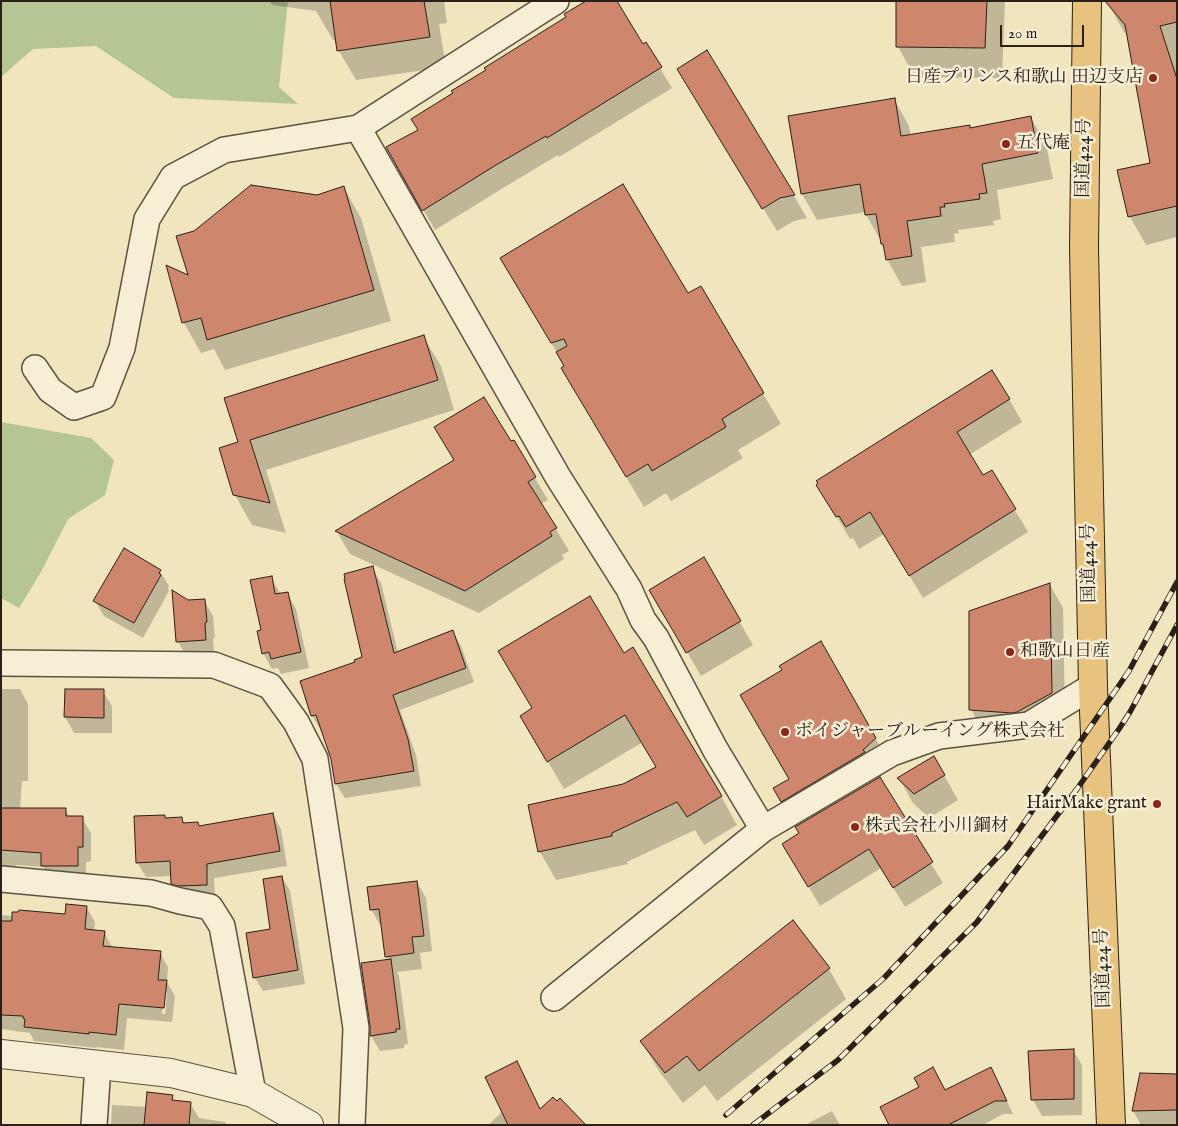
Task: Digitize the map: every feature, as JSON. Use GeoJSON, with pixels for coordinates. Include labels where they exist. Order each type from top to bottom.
{"type":"FeatureCollection","features":[{"type":"Feature","properties":{"kind":"highway","name":"国道424号"},"geometry":{"type":"LineString","coordinates":[[1087,1],[1084,248],[1093,686],[1111,1125]]}},
{"type":"Feature","properties":{"kind":"street"},"geometry":{"type":"LineString","coordinates":[[35,368],[50,390],[74,407],[103,397],[122,348],[147,218],[173,176],[224,150],[358,128],[556,1]]}},
{"type":"Feature","properties":{"kind":"street"},"geometry":{"type":"LineString","coordinates":[[358,128],[558,477],[629,590],[643,620],[656,638],[714,749],[763,829]]}},
{"type":"Feature","properties":{"kind":"street"},"geometry":{"type":"LineString","coordinates":[[1,663],[214,665],[270,686],[296,722],[315,759],[356,1028],[352,1125]]}},
{"type":"Feature","properties":{"kind":"street"},"geometry":{"type":"LineString","coordinates":[[554,998],[763,829],[892,752],[939,736],[1029,725],[1093,686]]}},
{"type":"Feature","properties":{"kind":"street"},"geometry":{"type":"LineString","coordinates":[[1,879],[151,893],[210,907],[222,926],[253,1093]]}},
{"type":"Feature","properties":{"kind":"street"},"geometry":{"type":"LineString","coordinates":[[1,1054],[171,1073],[253,1093],[309,1125]]}},
{"type":"Feature","properties":{"kind":"street"},"geometry":{"type":"LineString","coordinates":[[94,1125],[98,1065]]}},
{"type":"Feature","properties":{"kind":"green space"},"geometry":{"type":"Polygon","coordinates":[[[1,1],[288,1],[279,87],[298,104],[174,98],[96,46],[33,49],[1,77],[1,1]]]}},
{"type":"Feature","properties":{"kind":"green space"},"geometry":{"type":"Polygon","coordinates":[[[1,422],[91,438],[114,460],[105,495],[68,519],[41,572],[19,608],[1,598],[1,422]]]}},
{"type":"Feature","properties":{"kind":"building"},"geometry":{"type":"Polygon","coordinates":[[[330,1],[424,1],[430,37],[337,51],[330,1]]]}},
{"type":"Feature","properties":{"kind":"building"},"geometry":{"type":"Polygon","coordinates":[[[586,1],[617,1],[643,44],[646,42],[662,67],[547,138],[546,136],[496,165],[422,211],[386,147],[418,130],[411,119],[453,93],[451,91],[486,70],[484,68],[566,17],[564,14],[586,1]]]}},
{"type":"Feature","properties":{"kind":"building"},"geometry":{"type":"Polygon","coordinates":[[[896,1],[987,1],[985,48],[896,47],[896,1]]]}},
{"type":"Feature","properties":{"kind":"building"},"geometry":{"type":"Polygon","coordinates":[[[1105,1],[1177,1],[1177,22],[1160,26],[1177,79],[1177,206],[1128,217],[1117,170],[1150,163],[1125,25],[1105,1]]]}},
{"type":"Feature","properties":{"kind":"building"},"geometry":{"type":"Polygon","coordinates":[[[707,50],[795,195],[780,198],[762,209],[677,69],[707,50]]]}},
{"type":"Feature","properties":{"kind":"building"},"geometry":{"type":"Polygon","coordinates":[[[895,98],[901,136],[970,125],[970,128],[1031,116],[1038,153],[982,164],[987,193],[979,194],[980,199],[944,204],[945,207],[940,207],[941,216],[907,221],[912,256],[886,260],[876,214],[865,215],[860,184],[801,194],[788,116],[895,98]]]}},
{"type":"Feature","properties":{"kind":"building"},"geometry":{"type":"Polygon","coordinates":[[[623,184],[688,293],[701,286],[764,393],[722,419],[726,427],[652,471],[648,464],[626,477],[561,368],[564,366],[556,352],[567,346],[564,339],[551,343],[500,258],[623,184]]]}},
{"type":"Feature","properties":{"kind":"building"},"geometry":{"type":"Polygon","coordinates":[[[251,185],[317,195],[344,186],[374,290],[207,340],[201,318],[182,323],[166,265],[188,275],[176,236],[194,231],[251,185]]]}},
{"type":"Feature","properties":{"kind":"building"},"geometry":{"type":"Polygon","coordinates":[[[424,335],[438,380],[250,440],[270,503],[233,495],[219,448],[238,442],[224,398],[424,335]]]}},
{"type":"Feature","properties":{"kind":"building"},"geometry":{"type":"Polygon","coordinates":[[[992,370],[1010,399],[957,432],[983,475],[992,470],[1016,509],[909,576],[870,512],[846,527],[839,516],[836,517],[816,485],[818,483],[816,481],[992,370]]]}},
{"type":"Feature","properties":{"kind":"building"},"geometry":{"type":"Polygon","coordinates":[[[484,397],[511,441],[514,440],[536,477],[528,482],[557,528],[550,532],[552,536],[465,591],[335,531],[454,460],[434,427],[484,397]]]}},
{"type":"Feature","properties":{"kind":"building"},"geometry":{"type":"Polygon","coordinates":[[[124,548],[161,570],[159,573],[161,575],[134,623],[93,601],[124,548]]]}},
{"type":"Feature","properties":{"kind":"building"},"geometry":{"type":"Polygon","coordinates":[[[704,557],[741,621],[686,653],[649,590],[704,557]]]}},
{"type":"Feature","properties":{"kind":"building"},"geometry":{"type":"Polygon","coordinates":[[[373,566],[394,653],[453,630],[466,668],[393,695],[408,739],[414,771],[335,784],[331,759],[316,715],[311,716],[300,681],[355,662],[354,660],[362,657],[344,574],[373,566]]]}},
{"type":"Feature","properties":{"kind":"building"},"geometry":{"type":"Polygon","coordinates":[[[272,576],[275,594],[288,592],[301,652],[271,659],[269,652],[262,654],[257,631],[261,630],[250,580],[272,576]]]}},
{"type":"Feature","properties":{"kind":"building","name":"和歌山日産"},"geometry":{"type":"Polygon","coordinates":[[[1050,583],[1052,693],[1017,712],[969,710],[969,611],[1050,583]]]}},
{"type":"Feature","properties":{"kind":"building"},"geometry":{"type":"Polygon","coordinates":[[[172,590],[188,600],[205,599],[206,640],[176,642],[172,590]]]}},
{"type":"Feature","properties":{"kind":"building"},"geometry":{"type":"Polygon","coordinates":[[[590,596],[624,653],[633,647],[722,796],[687,817],[677,802],[612,833],[612,836],[538,852],[528,805],[623,784],[656,767],[625,715],[547,762],[520,716],[532,708],[498,651],[590,596]]]}},
{"type":"Feature","properties":{"kind":"building"},"geometry":{"type":"Polygon","coordinates":[[[821,641],[876,738],[863,750],[865,752],[781,802],[773,788],[789,779],[740,695],[782,670],[779,666],[821,641]]]}},
{"type":"Feature","properties":{"kind":"building"},"geometry":{"type":"Polygon","coordinates":[[[65,689],[104,689],[104,718],[64,717],[65,689]]]}},
{"type":"Feature","properties":{"kind":"building"},"geometry":{"type":"Polygon","coordinates":[[[934,756],[945,775],[914,794],[897,778],[934,756]]]}},
{"type":"Feature","properties":{"kind":"building","name":"株式会社小川鋼材"},"geometry":{"type":"Polygon","coordinates":[[[880,777],[933,862],[893,888],[869,849],[808,887],[782,844],[799,833],[795,827],[880,777]]]}},
{"type":"Feature","properties":{"kind":"building"},"geometry":{"type":"Polygon","coordinates":[[[1,808],[66,808],[66,816],[83,816],[83,847],[78,847],[78,866],[41,866],[41,853],[1,850],[1,808]]]}},
{"type":"Feature","properties":{"kind":"building"},"geometry":{"type":"Polygon","coordinates":[[[273,813],[280,851],[207,864],[207,885],[178,886],[171,884],[170,861],[136,863],[134,816],[165,815],[165,818],[182,817],[183,823],[198,822],[199,826],[273,813]]]}},
{"type":"Feature","properties":{"kind":"building"},"geometry":{"type":"Polygon","coordinates":[[[282,876],[298,970],[253,978],[246,933],[270,929],[263,879],[282,876]]]}},
{"type":"Feature","properties":{"kind":"building"},"geometry":{"type":"Polygon","coordinates":[[[417,881],[424,936],[412,937],[414,953],[385,957],[379,909],[370,910],[367,887],[417,881]]]}},
{"type":"Feature","properties":{"kind":"building"},"geometry":{"type":"Polygon","coordinates":[[[66,904],[87,906],[85,929],[105,931],[103,946],[161,951],[158,980],[167,980],[164,1008],[119,1004],[116,1035],[24,1027],[25,1019],[23,1016],[1,1015],[1,921],[12,921],[12,912],[18,912],[19,910],[65,914],[66,904]]]}},
{"type":"Feature","properties":{"kind":"building"},"geometry":{"type":"Polygon","coordinates":[[[793,920],[830,968],[699,1071],[687,1056],[665,1073],[640,1041],[793,920]]]}},
{"type":"Feature","properties":{"kind":"building"},"geometry":{"type":"Polygon","coordinates":[[[391,959],[400,1029],[396,1029],[396,1032],[370,1036],[361,963],[391,959]]]}},
{"type":"Feature","properties":{"kind":"building"},"geometry":{"type":"Polygon","coordinates":[[[1074,1049],[1074,1099],[1031,1100],[1028,1051],[1074,1049]]]}},
{"type":"Feature","properties":{"kind":"building"},"geometry":{"type":"Polygon","coordinates":[[[517,1061],[540,1109],[553,1097],[557,1101],[560,1098],[586,1125],[508,1125],[485,1077],[517,1061]]]}},
{"type":"Feature","properties":{"kind":"building"},"geometry":{"type":"Polygon","coordinates":[[[933,1067],[945,1090],[991,1067],[1007,1101],[995,1101],[948,1125],[889,1125],[880,1107],[919,1087],[914,1078],[933,1067]]]}},
{"type":"Feature","properties":{"kind":"building"},"geometry":{"type":"Polygon","coordinates":[[[1140,1073],[1177,1074],[1177,1110],[1132,1111],[1140,1073]]]}},
{"type":"Feature","properties":{"kind":"building"},"geometry":{"type":"Polygon","coordinates":[[[147,1092],[173,1095],[172,1100],[191,1102],[189,1125],[144,1125],[147,1092]]]}},
{"type":"Feature","properties":{"kind":"railway"},"geometry":{"type":"LineString","coordinates":[[726,1115],[884,978],[1008,846],[1129,671],[1177,582]]}},
{"type":"Feature","properties":{"kind":"railway"},"geometry":{"type":"LineString","coordinates":[[753,1125],[838,1060],[977,922],[1077,789],[1119,729],[1177,625]]}},
{"type":"Feature","properties":{"kind":"place","name":"日産プリンス和歌山 田辺支店"},"geometry":{"type":"Point","coordinates":[1153,78]}},
{"type":"Feature","properties":{"kind":"place","name":"五代庵"},"geometry":{"type":"Point","coordinates":[1006,144]}},
{"type":"Feature","properties":{"kind":"place","name":"和歌山日産"},"geometry":{"type":"Point","coordinates":[1010,652]}},
{"type":"Feature","properties":{"kind":"place","name":"ボイジャーブルーイング株式会社"},"geometry":{"type":"Point","coordinates":[785,732]}},
{"type":"Feature","properties":{"kind":"place","name":"HairMake grant"},"geometry":{"type":"Point","coordinates":[1157,804]}},
{"type":"Feature","properties":{"kind":"place","name":"株式会社小川鋼材"},"geometry":{"type":"Point","coordinates":[855,827]}}]}
